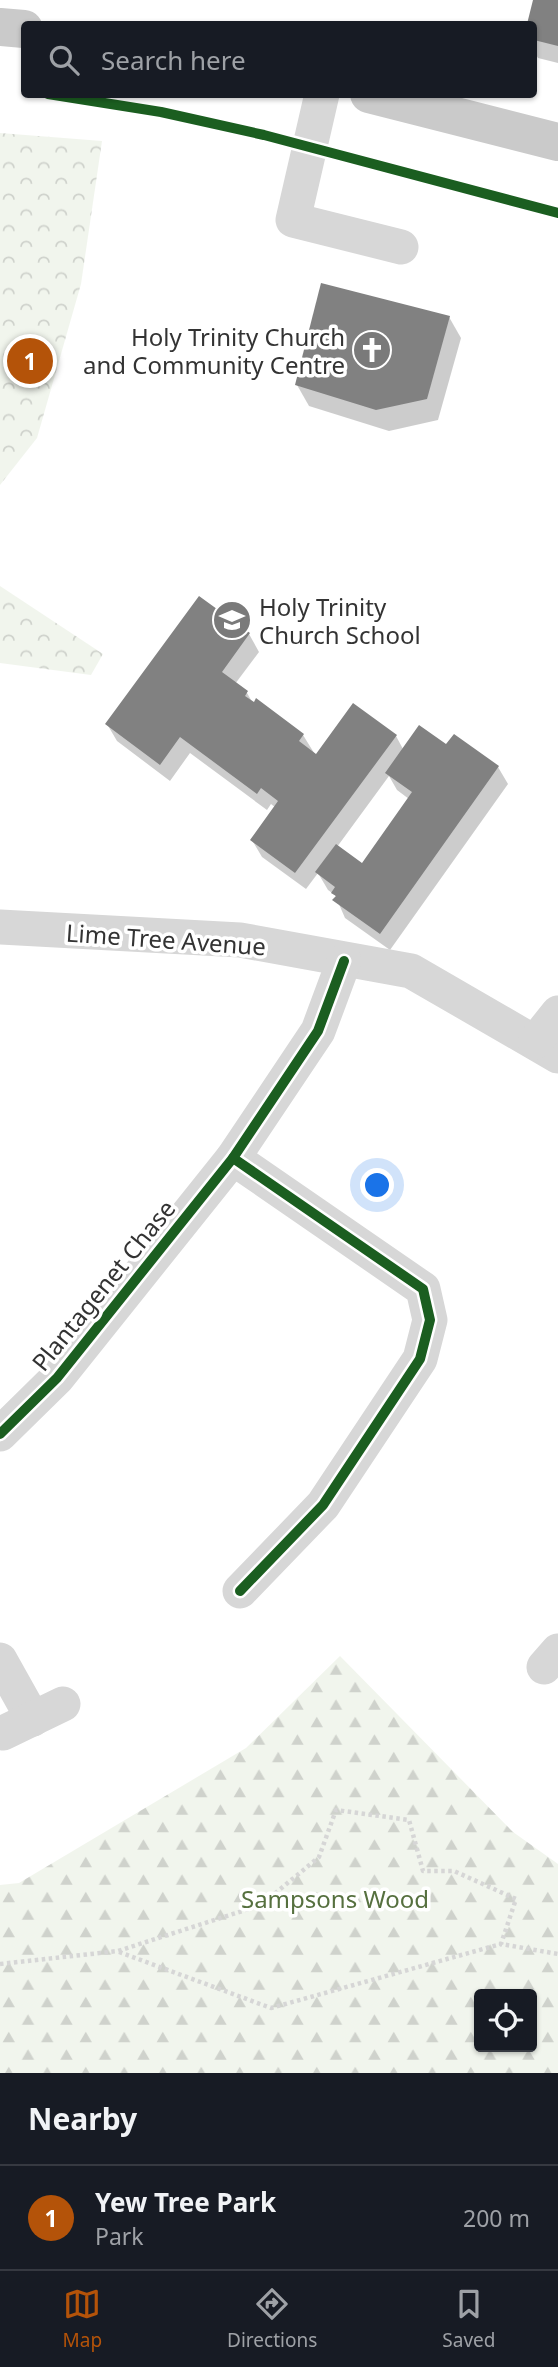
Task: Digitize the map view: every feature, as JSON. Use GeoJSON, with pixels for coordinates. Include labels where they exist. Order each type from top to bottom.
{"type":"FeatureCollection","features":[{"type":"Feature","properties":{"kind":"main road"},"geometry":{"type":"LineString","coordinates":[[0,27],[21,29]]}},
{"type":"Feature","properties":{"kind":"main road"},"geometry":{"type":"LineString","coordinates":[[385,98],[558,142]]}},
{"type":"Feature","properties":{"kind":"street"},"geometry":{"type":"LineString","coordinates":[[321,98],[293,219],[401,247]]}},
{"type":"Feature","properties":{"kind":"street","name":"Lime Tree Avenue"},"geometry":{"type":"LineString","coordinates":[[0,927],[240,940],[344,961],[411,971],[546,1049]]}},
{"type":"Feature","properties":{"kind":"street","name":"Plantagenet Chase"},"geometry":{"type":"LineString","coordinates":[[0,1434],[57,1378],[233,1158],[318,1031],[344,961]]}},
{"type":"Feature","properties":{"kind":"street"},"geometry":{"type":"LineString","coordinates":[[546,1049],[558,1013]]}},
{"type":"Feature","properties":{"kind":"street"},"geometry":{"type":"LineString","coordinates":[[233,1158],[423,1289],[430,1320],[420,1359],[323,1505],[240,1591]]}},
{"type":"Feature","properties":{"kind":"street"},"geometry":{"type":"LineString","coordinates":[[0,1660],[33,1719]]}},
{"type":"Feature","properties":{"kind":"path"},"geometry":{"type":"LineString","coordinates":[[0,1964],[118,1951],[261,1905],[319,1857],[336,1810],[409,1820],[423,1871],[454,1871],[516,1899],[501,1944]]}},
{"type":"Feature","properties":{"kind":"path"},"geometry":{"type":"LineString","coordinates":[[118,1951],[271,2008],[501,1944],[558,1954]]}},
{"type":"Feature","properties":{"kind":"green space"},"geometry":{"type":"Polygon","coordinates":[[[0,133],[102,141],[81,284],[37,438],[0,485],[0,133]]]}},
{"type":"Feature","properties":{"kind":"green space"},"geometry":{"type":"Polygon","coordinates":[[[0,586],[103,654],[91,675],[0,663],[0,586]]]}},
{"type":"Feature","properties":{"kind":"green space","name":"Sampsons Wood"},"geometry":{"type":"Polygon","coordinates":[[[340,1656],[513,1832],[558,1864],[558,2073],[0,2073],[0,1885],[19,1883],[246,1748],[340,1656]]]}},
{"type":"Feature","properties":{"kind":"building"},"geometry":{"type":"Polygon","coordinates":[[[533,0],[558,0],[558,46],[537,41],[537,21],[528,21],[533,0]]]}},
{"type":"Feature","properties":{"kind":"building","name":"Holy Trinity Church and Community Centre"},"geometry":{"type":"Polygon","coordinates":[[[321,283],[450,316],[427,399],[376,410],[295,385],[321,283]]]}},
{"type":"Feature","properties":{"kind":"building"},"geometry":{"type":"Polygon","coordinates":[[[199,596],[250,633],[222,672],[248,691],[245,696],[254,702],[256,698],[304,734],[299,741],[316,754],[353,703],[397,735],[295,873],[250,840],[278,801],[261,788],[257,794],[180,737],[160,765],[105,724],[199,596]]]}},
{"type":"Feature","properties":{"kind":"building"},"geometry":{"type":"Polygon","coordinates":[[[419,725],[446,744],[454,734],[499,766],[380,934],[332,900],[336,896],[331,893],[335,887],[315,872],[336,844],[362,863],[412,792],[385,773],[419,725]]]}},
{"type":"Feature","properties":{"kind":"cycle path"},"geometry":{"type":"LineString","coordinates":[[73,98],[161,112],[264,135],[558,213]]}},
{"type":"Feature","properties":{"kind":"cycle path"},"geometry":{"type":"LineString","coordinates":[[0,1434],[57,1378],[233,1158],[318,1031],[344,961]]}},
{"type":"Feature","properties":{"kind":"cycle path"},"geometry":{"type":"LineString","coordinates":[[233,1158],[423,1289],[430,1320],[420,1359],[323,1505],[240,1591]]}},
{"type":"Feature","properties":{"kind":"place","name":"Holy Trinity Church and Community Centre"},"geometry":{"type":"Point","coordinates":[372,350]}},
{"type":"Feature","properties":{"kind":"place","name":"Yew Tree Park"},"geometry":{"type":"Point","coordinates":[30,361]}},
{"type":"Feature","properties":{"kind":"place","name":"Holy Trinity Church School"},"geometry":{"type":"Point","coordinates":[232,620]}}]}
